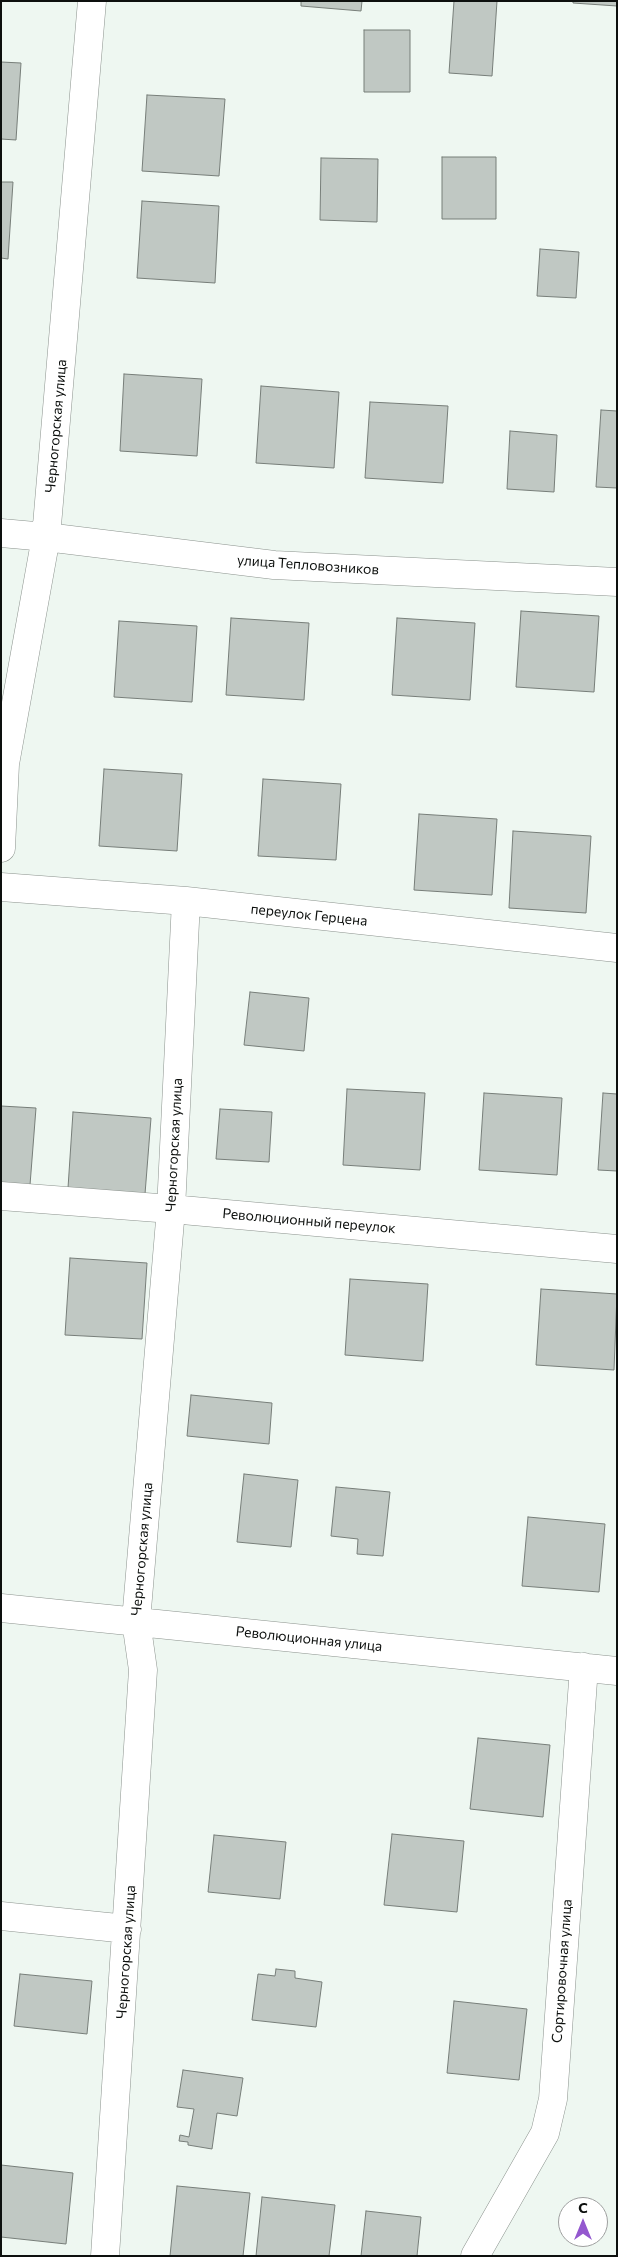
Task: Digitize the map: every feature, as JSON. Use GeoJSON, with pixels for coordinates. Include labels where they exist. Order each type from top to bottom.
{"type":"FeatureCollection","features":[{"type":"Feature","properties":{"kind":"street","name":"Черногорская улица"},"geometry":{"type":"LineString","coordinates":[[1,848],[5,764],[46,537],[92,1]]}},
{"type":"Feature","properties":{"kind":"street","name":"улица Тепловозников"},"geometry":{"type":"LineString","coordinates":[[1,533],[274,565],[617,582]]}},
{"type":"Feature","properties":{"kind":"street","name":"переулок Герцена"},"geometry":{"type":"LineString","coordinates":[[3,880],[617,948]]}},
{"type":"Feature","properties":{"kind":"street","name":"Черногорская улица"},"geometry":{"type":"LineString","coordinates":[[105,2256],[143,1670],[136,1622],[171,1209],[186,901]]}},
{"type":"Feature","properties":{"kind":"street","name":"Революционный переулок"},"geometry":{"type":"LineString","coordinates":[[1,1196],[171,1209],[617,1249]]}},
{"type":"Feature","properties":{"kind":"street","name":"Революционная улица"},"geometry":{"type":"LineString","coordinates":[[1,1608],[617,1671]]}},
{"type":"Feature","properties":{"kind":"street","name":"Сортировочная улица"},"geometry":{"type":"LineString","coordinates":[[474,2256],[545,2133],[553,2099],[584,1667]]}},
{"type":"Feature","properties":{"kind":"street"},"geometry":{"type":"LineString","coordinates":[[1,1916],[127,1928]]}},
{"type":"Feature","properties":{"kind":"building"},"geometry":{"type":"Polygon","coordinates":[[[301,1],[362,1],[361,11],[301,6],[301,1]]]}},
{"type":"Feature","properties":{"kind":"building"},"geometry":{"type":"Polygon","coordinates":[[[454,1],[497,1],[492,76],[449,73],[454,1]]]}},
{"type":"Feature","properties":{"kind":"building"},"geometry":{"type":"Polygon","coordinates":[[[573,1],[617,1],[617,6],[573,3],[573,1]]]}},
{"type":"Feature","properties":{"kind":"building"},"geometry":{"type":"Polygon","coordinates":[[[364,30],[410,30],[410,92],[364,92],[364,30]]]}},
{"type":"Feature","properties":{"kind":"building"},"geometry":{"type":"Polygon","coordinates":[[[1,62],[21,63],[16,140],[1,139],[1,62]]]}},
{"type":"Feature","properties":{"kind":"building"},"geometry":{"type":"Polygon","coordinates":[[[147,95],[225,99],[219,176],[142,171],[147,95]]]}},
{"type":"Feature","properties":{"kind":"building"},"geometry":{"type":"Polygon","coordinates":[[[442,157],[496,157],[496,219],[442,219],[442,157]]]}},
{"type":"Feature","properties":{"kind":"building"},"geometry":{"type":"Polygon","coordinates":[[[321,158],[378,159],[377,222],[320,220],[321,158]]]}},
{"type":"Feature","properties":{"kind":"building"},"geometry":{"type":"Polygon","coordinates":[[[1,182],[13,182],[8,259],[1,258],[1,182]]]}},
{"type":"Feature","properties":{"kind":"building"},"geometry":{"type":"Polygon","coordinates":[[[142,201],[219,206],[215,283],[137,278],[142,201]]]}},
{"type":"Feature","properties":{"kind":"building"},"geometry":{"type":"Polygon","coordinates":[[[540,249],[579,252],[576,298],[537,296],[540,249]]]}},
{"type":"Feature","properties":{"kind":"building"},"geometry":{"type":"Polygon","coordinates":[[[124,374],[202,379],[197,456],[120,451],[124,374]]]}},
{"type":"Feature","properties":{"kind":"building"},"geometry":{"type":"Polygon","coordinates":[[[261,386],[339,392],[334,468],[256,463],[261,386]]]}},
{"type":"Feature","properties":{"kind":"building"},"geometry":{"type":"Polygon","coordinates":[[[370,402],[448,406],[443,483],[365,478],[370,402]]]}},
{"type":"Feature","properties":{"kind":"building"},"geometry":{"type":"Polygon","coordinates":[[[601,410],[617,411],[617,488],[596,487],[601,410]]]}},
{"type":"Feature","properties":{"kind":"building"},"geometry":{"type":"Polygon","coordinates":[[[510,431],[557,435],[554,492],[507,489],[510,431]]]}},
{"type":"Feature","properties":{"kind":"building"},"geometry":{"type":"Polygon","coordinates":[[[521,611],[599,616],[594,692],[516,687],[521,611]]]}},
{"type":"Feature","properties":{"kind":"building"},"geometry":{"type":"Polygon","coordinates":[[[231,618],[309,623],[304,700],[226,695],[231,618]]]}},
{"type":"Feature","properties":{"kind":"building"},"geometry":{"type":"Polygon","coordinates":[[[397,618],[475,623],[470,700],[392,695],[397,618]]]}},
{"type":"Feature","properties":{"kind":"building"},"geometry":{"type":"Polygon","coordinates":[[[119,621],[197,626],[192,702],[114,697],[119,621]]]}},
{"type":"Feature","properties":{"kind":"building"},"geometry":{"type":"Polygon","coordinates":[[[104,769],[182,774],[177,851],[99,846],[104,769]]]}},
{"type":"Feature","properties":{"kind":"building"},"geometry":{"type":"Polygon","coordinates":[[[263,779],[341,784],[336,860],[258,856],[263,779]]]}},
{"type":"Feature","properties":{"kind":"building"},"geometry":{"type":"Polygon","coordinates":[[[419,814],[497,819],[492,895],[414,890],[419,814]]]}},
{"type":"Feature","properties":{"kind":"building"},"geometry":{"type":"Polygon","coordinates":[[[513,831],[591,836],[586,913],[509,908],[513,831]]]}},
{"type":"Feature","properties":{"kind":"building"},"geometry":{"type":"Polygon","coordinates":[[[250,992],[309,998],[304,1051],[244,1045],[250,992]]]}},
{"type":"Feature","properties":{"kind":"building"},"geometry":{"type":"Polygon","coordinates":[[[347,1089],[425,1093],[420,1170],[343,1165],[347,1089]]]}},
{"type":"Feature","properties":{"kind":"building"},"geometry":{"type":"Polygon","coordinates":[[[484,1093],[562,1098],[557,1175],[479,1170],[484,1093]]]}},
{"type":"Feature","properties":{"kind":"building"},"geometry":{"type":"Polygon","coordinates":[[[603,1093],[617,1094],[617,1171],[598,1170],[603,1093]]]}},
{"type":"Feature","properties":{"kind":"building"},"geometry":{"type":"Polygon","coordinates":[[[1,1106],[36,1108],[30,1185],[1,1183],[1,1106]]]}},
{"type":"Feature","properties":{"kind":"building"},"geometry":{"type":"Polygon","coordinates":[[[220,1109],[272,1112],[269,1162],[216,1159],[220,1109]]]}},
{"type":"Feature","properties":{"kind":"building"},"geometry":{"type":"Polygon","coordinates":[[[73,1112],[151,1118],[145,1194],[68,1188],[73,1112]]]}},
{"type":"Feature","properties":{"kind":"building"},"geometry":{"type":"Polygon","coordinates":[[[70,1258],[147,1263],[142,1339],[65,1335],[70,1258]]]}},
{"type":"Feature","properties":{"kind":"building"},"geometry":{"type":"Polygon","coordinates":[[[350,1279],[428,1284],[423,1361],[345,1355],[350,1279]]]}},
{"type":"Feature","properties":{"kind":"building"},"geometry":{"type":"Polygon","coordinates":[[[541,1289],[617,1294],[614,1370],[536,1365],[541,1289]]]}},
{"type":"Feature","properties":{"kind":"building"},"geometry":{"type":"Polygon","coordinates":[[[191,1395],[272,1403],[269,1444],[187,1436],[191,1395]]]}},
{"type":"Feature","properties":{"kind":"building"},"geometry":{"type":"Polygon","coordinates":[[[244,1474],[298,1480],[291,1547],[237,1542],[244,1474]]]}},
{"type":"Feature","properties":{"kind":"building"},"geometry":{"type":"Polygon","coordinates":[[[336,1487],[390,1492],[383,1556],[357,1554],[358,1539],[331,1536],[336,1487]]]}},
{"type":"Feature","properties":{"kind":"building"},"geometry":{"type":"Polygon","coordinates":[[[528,1517],[605,1524],[599,1592],[522,1586],[528,1517]]]}},
{"type":"Feature","properties":{"kind":"building"},"geometry":{"type":"Polygon","coordinates":[[[478,1738],[550,1745],[543,1817],[470,1809],[478,1738]]]}},
{"type":"Feature","properties":{"kind":"building"},"geometry":{"type":"Polygon","coordinates":[[[392,1834],[464,1841],[457,1912],[384,1905],[392,1834]]]}},
{"type":"Feature","properties":{"kind":"building"},"geometry":{"type":"Polygon","coordinates":[[[214,1835],[286,1842],[280,1899],[208,1892],[214,1835]]]}},
{"type":"Feature","properties":{"kind":"building"},"geometry":{"type":"Polygon","coordinates":[[[276,1969],[295,1971],[295,1978],[322,1982],[316,2027],[252,2020],[258,1974],[275,1976],[276,1969]]]}},
{"type":"Feature","properties":{"kind":"building"},"geometry":{"type":"Polygon","coordinates":[[[20,1974],[92,1981],[87,2034],[14,2026],[20,1974]]]}},
{"type":"Feature","properties":{"kind":"building"},"geometry":{"type":"Polygon","coordinates":[[[454,2001],[527,2009],[519,2080],[447,2073],[454,2001]]]}},
{"type":"Feature","properties":{"kind":"building"},"geometry":{"type":"Polygon","coordinates":[[[183,2070],[243,2078],[237,2116],[217,2113],[212,2149],[188,2145],[188,2142],[179,2141],[180,2135],[189,2137],[194,2109],[177,2107],[183,2070]]]}},
{"type":"Feature","properties":{"kind":"building"},"geometry":{"type":"Polygon","coordinates":[[[1,2165],[73,2173],[66,2244],[1,2237],[1,2165]]]}},
{"type":"Feature","properties":{"kind":"building"},"geometry":{"type":"Polygon","coordinates":[[[177,2186],[250,2193],[243,2256],[170,2256],[177,2186]]]}},
{"type":"Feature","properties":{"kind":"building"},"geometry":{"type":"Polygon","coordinates":[[[262,2197],[335,2205],[329,2256],[256,2256],[262,2197]]]}},
{"type":"Feature","properties":{"kind":"building"},"geometry":{"type":"Polygon","coordinates":[[[366,2211],[421,2217],[417,2256],[361,2256],[366,2211]]]}}]}
